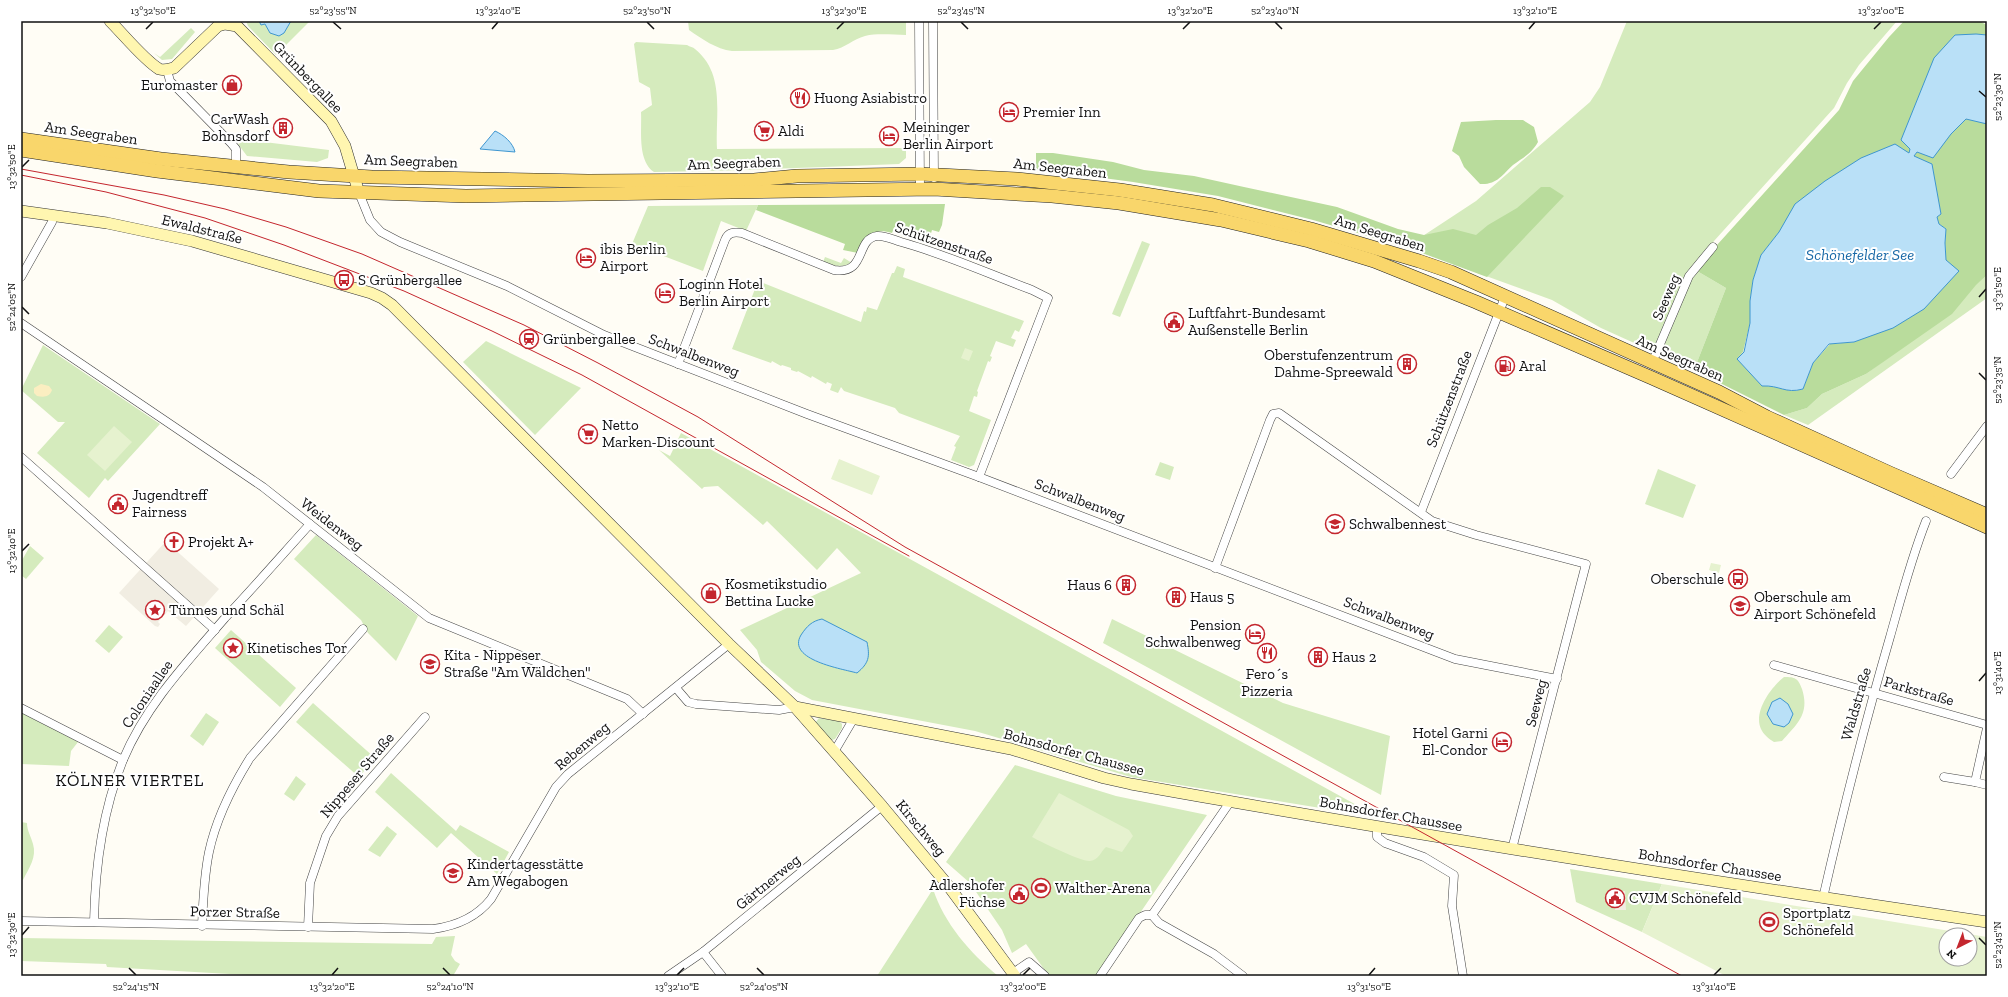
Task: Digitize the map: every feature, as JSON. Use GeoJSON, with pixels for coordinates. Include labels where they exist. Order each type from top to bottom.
{"type":"FeatureCollection","features":[{"type":"Feature","properties":{"kind":"main road","name":"Am Seegraben"},"geometry":{"type":"LineString","coordinates":[[21,139],[161,159],[236,162],[289,172],[353,176],[588,181],[754,180],[797,176],[934,174],[1040,181],[1120,190],[1213,205],[1311,229],[1419,261],[1483,286],[1504,297],[1719,392],[1834,448],[1987,515]]}},
{"type":"Feature","properties":{"kind":"main road","name":"Am Seegraben"},"geometry":{"type":"LineString","coordinates":[[21,150],[165,172],[319,191],[511,195],[934,189],[1052,196],[1119,203],[1221,220],[1309,241],[1374,261],[1498,312],[1987,527]]}},
{"type":"Feature","properties":{"kind":"street"},"geometry":{"type":"LineString","coordinates":[[110,21],[160,70],[167,70],[170,81],[174,86],[236,149],[236,162]]}},
{"type":"Feature","properties":{"kind":"street"},"geometry":{"type":"LineString","coordinates":[[919,21],[920,189]]}},
{"type":"Feature","properties":{"kind":"street"},"geometry":{"type":"LineString","coordinates":[[933,21],[934,189]]}},
{"type":"Feature","properties":{"kind":"street","name":"Grünbergallee"},"geometry":{"type":"LineString","coordinates":[[167,70],[174,68],[218,26],[225,24],[237,26],[331,121],[344,146],[359,193]]}},
{"type":"Feature","properties":{"kind":"street","name":"Schwalbenweg"},"geometry":{"type":"LineString","coordinates":[[359,193],[366,212],[374,227],[400,242],[507,286],[604,335],[808,414],[979,477],[1455,659],[1557,679]]}},
{"type":"Feature","properties":{"kind":"street","name":"Ewaldstraße"},"geometry":{"type":"LineString","coordinates":[[21,211],[107,223],[207,245],[371,293],[382,298],[392,305],[729,644]]}},
{"type":"Feature","properties":{"kind":"street"},"geometry":{"type":"LineString","coordinates":[[21,277],[52,222],[53,215]]}},
{"type":"Feature","properties":{"kind":"street","name":"Schützenstraße"},"geometry":{"type":"LineString","coordinates":[[678,364],[727,235],[731,233],[742,233],[834,270],[842,271],[854,266],[868,240],[879,236],[941,256],[1032,290],[1048,298],[979,477]]}},
{"type":"Feature","properties":{"kind":"street","name":"Seeweg"},"geometry":{"type":"LineString","coordinates":[[1652,363],[1688,276],[1713,247]]}},
{"type":"Feature","properties":{"kind":"street","name":"Schützenstraße"},"geometry":{"type":"LineString","coordinates":[[1421,512],[1504,297]]}},
{"type":"Feature","properties":{"kind":"street","name":"Weidenweg"},"geometry":{"type":"LineString","coordinates":[[21,323],[213,452],[310,524],[429,618],[627,699],[643,714]]}},
{"type":"Feature","properties":{"kind":"street"},"geometry":{"type":"LineString","coordinates":[[1215,568],[1273,414],[1279,413],[1421,512]]}},
{"type":"Feature","properties":{"kind":"street"},"geometry":{"type":"LineString","coordinates":[[1951,474],[1987,426]]}},
{"type":"Feature","properties":{"kind":"street"},"geometry":{"type":"LineString","coordinates":[[21,457],[215,630]]}},
{"type":"Feature","properties":{"kind":"street","name":"Seeweg"},"geometry":{"type":"LineString","coordinates":[[1421,512],[1432,521],[1447,527],[1586,564],[1512,849]]}},
{"type":"Feature","properties":{"kind":"street","name":"Waldstraße"},"geometry":{"type":"LineString","coordinates":[[1823,898],[1847,790],[1905,585],[1926,521]]}},
{"type":"Feature","properties":{"kind":"street","name":"Coloniaallee"},"geometry":{"type":"LineString","coordinates":[[94,922],[95,880],[100,840],[108,804],[123,760],[150,711],[167,686],[310,524]]}},
{"type":"Feature","properties":{"kind":"street"},"geometry":{"type":"LineString","coordinates":[[202,926],[204,886],[209,850],[222,812],[235,783],[250,758],[363,629]]}},
{"type":"Feature","properties":{"kind":"street","name":"Rebenweg"},"geometry":{"type":"LineString","coordinates":[[449,927],[463,922],[487,904],[556,787],[568,774],[729,644]]}},
{"type":"Feature","properties":{"kind":"street","name":"Kirschweg"},"geometry":{"type":"LineString","coordinates":[[729,644],[795,707],[882,806],[947,884],[1014,975]]}},
{"type":"Feature","properties":{"kind":"street","name":"Parkstraße"},"geometry":{"type":"LineString","coordinates":[[1774,665],[1987,726]]}},
{"type":"Feature","properties":{"kind":"street"},"geometry":{"type":"LineString","coordinates":[[676,688],[688,702],[696,704],[779,710],[795,707]]}},
{"type":"Feature","properties":{"kind":"street","name":"Bohnsdorfer Chaussee"},"geometry":{"type":"LineString","coordinates":[[795,707],[1011,749],[1104,778],[1230,802],[1512,849],[1987,922]]}},
{"type":"Feature","properties":{"kind":"street"},"geometry":{"type":"LineString","coordinates":[[21,708],[123,760]]}},
{"type":"Feature","properties":{"kind":"street","name":"Nippeser Straße"},"geometry":{"type":"LineString","coordinates":[[308,927],[310,883],[326,836],[338,816],[425,717]]}},
{"type":"Feature","properties":{"kind":"street"},"geometry":{"type":"LineString","coordinates":[[834,752],[854,718]]}},
{"type":"Feature","properties":{"kind":"street"},"geometry":{"type":"LineString","coordinates":[[1975,782],[1987,726]]}},
{"type":"Feature","properties":{"kind":"street"},"geometry":{"type":"LineString","coordinates":[[1944,777],[1987,785]]}},
{"type":"Feature","properties":{"kind":"street"},"geometry":{"type":"LineString","coordinates":[[1152,915],[1230,802]]}},
{"type":"Feature","properties":{"kind":"street","name":"Gärtnerweg"},"geometry":{"type":"LineString","coordinates":[[668,976],[703,952],[882,806]]}},
{"type":"Feature","properties":{"kind":"street"},"geometry":{"type":"LineString","coordinates":[[1377,827],[1377,837],[1385,843],[1424,857],[1454,875],[1452,909],[1463,976]]}},
{"type":"Feature","properties":{"kind":"street"},"geometry":{"type":"LineString","coordinates":[[1100,976],[1139,918],[1145,915],[1152,915],[1159,923],[1209,950],[1243,976]]}},
{"type":"Feature","properties":{"kind":"street","name":"Porzer Straße"},"geometry":{"type":"LineString","coordinates":[[21,921],[202,926],[433,929],[449,927]]}},
{"type":"Feature","properties":{"kind":"street"},"geometry":{"type":"LineString","coordinates":[[703,952],[722,976]]}},
{"type":"Feature","properties":{"kind":"street"},"geometry":{"type":"LineString","coordinates":[[1014,975],[1028,962],[1045,976]]}},
{"type":"Feature","properties":{"kind":"green space"},"geometry":{"type":"Polygon","coordinates":[[[246,21],[259,21],[261,25],[265,24],[268,27],[284,33],[291,21],[310,21],[276,55],[248,26],[246,21]]]}},
{"type":"Feature","properties":{"kind":"green space"},"geometry":{"type":"Polygon","coordinates":[[[688,21],[906,21],[906,35],[880,34],[865,36],[833,50],[732,51],[715,46],[689,30],[688,21]]]}},
{"type":"Feature","properties":{"kind":"green space"},"geometry":{"type":"Polygon","coordinates":[[[1627,21],[1897,21],[1859,65],[1847,83],[1834,108],[1714,241],[1697,271],[1726,288],[1694,370],[1601,328],[1552,300],[1406,247],[1476,201],[1590,102],[1600,87],[1627,21]]]}},
{"type":"Feature","properties":{"kind":"green space"},"geometry":{"type":"Polygon","coordinates":[[[1904,21],[1979,21],[1987,25],[1987,35],[1976,34],[1909,154],[1779,232],[1761,255],[1753,280],[1750,301],[1750,323],[1743,352],[1737,359],[1762,385],[1787,390],[1803,389],[1813,363],[1830,344],[1854,342],[1946,260],[1946,229],[1939,224],[1937,217],[1941,214],[1938,200],[1914,156],[1917,152],[1951,134],[1966,118],[1987,124],[1987,275],[1976,285],[1952,314],[1866,374],[1822,394],[1807,408],[1784,415],[1694,370],[1726,288],[1697,271],[1717,245],[1839,110],[1853,81],[1904,21]]]}},
{"type":"Feature","properties":{"kind":"green space"},"geometry":{"type":"Polygon","coordinates":[[[191,28],[195,32],[172,59],[162,60],[154,53],[160,57],[191,28]]]}},
{"type":"Feature","properties":{"kind":"green space"},"geometry":{"type":"Polygon","coordinates":[[[636,42],[687,45],[694,48],[705,59],[711,70],[717,96],[717,149],[906,148],[906,158],[899,164],[654,172],[645,160],[643,152],[641,112],[652,105],[650,88],[639,82],[634,44],[636,42]]]}},
{"type":"Feature","properties":{"kind":"green space"},"geometry":{"type":"Polygon","coordinates":[[[1523,120],[1534,127],[1538,142],[1530,152],[1513,165],[1499,179],[1491,183],[1480,184],[1464,167],[1459,156],[1452,151],[1461,122],[1523,120]]]}},
{"type":"Feature","properties":{"kind":"green space"},"geometry":{"type":"Polygon","coordinates":[[[248,140],[329,150],[328,158],[317,162],[247,156],[238,144],[248,140]]]}},
{"type":"Feature","properties":{"kind":"green space"},"geometry":{"type":"Polygon","coordinates":[[[1036,153],[1053,153],[1113,162],[1144,170],[1194,176],[1337,207],[1398,229],[1424,235],[1453,229],[1476,235],[1488,225],[1517,208],[1541,187],[1550,187],[1564,196],[1487,277],[1406,247],[1313,220],[1218,196],[1133,182],[1036,169],[1036,153]]]}},
{"type":"Feature","properties":{"kind":"green space"},"geometry":{"type":"Polygon","coordinates":[[[945,204],[942,225],[939,232],[932,230],[929,240],[894,228],[892,233],[880,231],[871,235],[858,253],[843,250],[845,244],[756,210],[758,205],[945,204]]]}},
{"type":"Feature","properties":{"kind":"green space"},"geometry":{"type":"Polygon","coordinates":[[[758,205],[746,231],[721,221],[703,271],[632,244],[648,206],[758,205]]]}},
{"type":"Feature","properties":{"kind":"green space"},"geometry":{"type":"Polygon","coordinates":[[[1142,241],[1150,244],[1120,317],[1112,314],[1142,241]]]}},
{"type":"Feature","properties":{"kind":"green space"},"geometry":{"type":"Polygon","coordinates":[[[825,257],[841,263],[844,258],[852,263],[844,266],[834,265],[823,262],[825,257]]]}},
{"type":"Feature","properties":{"kind":"green space"},"geometry":{"type":"Polygon","coordinates":[[[897,266],[905,269],[903,277],[1024,321],[1019,332],[1015,330],[1011,338],[1016,340],[1013,347],[996,341],[990,356],[992,357],[990,362],[988,361],[977,391],[977,397],[974,396],[969,411],[991,420],[974,465],[969,467],[951,460],[956,447],[954,446],[960,436],[899,413],[895,408],[844,391],[841,387],[838,393],[830,390],[832,384],[827,382],[826,384],[812,376],[811,378],[798,371],[791,370],[791,368],[781,366],[772,361],[771,363],[732,349],[758,281],[861,322],[864,311],[866,312],[867,307],[877,310],[892,273],[894,273],[897,266]]]}},
{"type":"Feature","properties":{"kind":"green space"},"geometry":{"type":"Polygon","coordinates":[[[1987,275],[1987,298],[1808,425],[1784,415],[1807,408],[1822,394],[1866,374],[1905,345],[1987,275]]]}},
{"type":"Feature","properties":{"kind":"green space"},"geometry":{"type":"Polygon","coordinates":[[[486,341],[581,388],[535,435],[463,362],[486,341]]]}},
{"type":"Feature","properties":{"kind":"green space"},"geometry":{"type":"Polygon","coordinates":[[[43,345],[160,424],[108,481],[105,478],[89,498],[37,453],[65,422],[58,422],[21,390],[43,345]]]}},
{"type":"Feature","properties":{"kind":"green space"},"geometry":{"type":"Polygon","coordinates":[[[965,348],[973,351],[969,361],[961,358],[965,348]]]}},
{"type":"Feature","properties":{"kind":"green space"},"geometry":{"type":"Polygon","coordinates":[[[114,426],[132,442],[105,471],[87,455],[114,426]]]}},
{"type":"Feature","properties":{"kind":"green space"},"geometry":{"type":"Polygon","coordinates":[[[681,433],[1371,813],[1351,813],[1131,777],[975,731],[812,700],[795,691],[761,662],[757,650],[740,630],[861,573],[837,548],[817,570],[767,521],[763,525],[718,486],[704,487],[702,489],[659,450],[670,456],[681,433]]]}},
{"type":"Feature","properties":{"kind":"green space"},"geometry":{"type":"Polygon","coordinates":[[[839,459],[880,476],[872,495],[831,479],[839,459]]]}},
{"type":"Feature","properties":{"kind":"green space"},"geometry":{"type":"Polygon","coordinates":[[[1160,462],[1174,467],[1170,480],[1155,475],[1160,462]]]}},
{"type":"Feature","properties":{"kind":"green space"},"geometry":{"type":"Polygon","coordinates":[[[1658,469],[1696,485],[1683,518],[1645,504],[1658,469]]]}},
{"type":"Feature","properties":{"kind":"green space"},"geometry":{"type":"Polygon","coordinates":[[[316,535],[418,616],[396,661],[368,633],[361,620],[294,559],[316,535]]]}},
{"type":"Feature","properties":{"kind":"green space"},"geometry":{"type":"Polygon","coordinates":[[[30,546],[44,558],[26,579],[21,575],[21,562],[30,546]]]}},
{"type":"Feature","properties":{"kind":"green space"},"geometry":{"type":"Polygon","coordinates":[[[1711,563],[1721,565],[1719,573],[1709,570],[1711,563]]]}},
{"type":"Feature","properties":{"kind":"green space"},"geometry":{"type":"Polygon","coordinates":[[[1112,619],[1283,703],[1390,736],[1381,795],[1103,643],[1112,619]]]}},
{"type":"Feature","properties":{"kind":"green space"},"geometry":{"type":"Polygon","coordinates":[[[109,625],[123,637],[109,653],[95,641],[109,625]]]}},
{"type":"Feature","properties":{"kind":"green space"},"geometry":{"type":"Polygon","coordinates":[[[231,630],[296,688],[280,707],[215,648],[231,630]]]}},
{"type":"Feature","properties":{"kind":"green space"},"geometry":{"type":"Polygon","coordinates":[[[1784,677],[1791,677],[1799,682],[1804,698],[1803,712],[1797,724],[1782,741],[1774,742],[1762,731],[1759,722],[1759,715],[1769,693],[1784,677]]]}},
{"type":"Feature","properties":{"kind":"green space"},"geometry":{"type":"Polygon","coordinates":[[[313,703],[375,758],[359,777],[296,722],[313,703]]]}},
{"type":"Feature","properties":{"kind":"green space"},"geometry":{"type":"Polygon","coordinates":[[[21,711],[78,742],[71,751],[69,766],[21,764],[21,711]]]}},
{"type":"Feature","properties":{"kind":"green space"},"geometry":{"type":"Polygon","coordinates":[[[206,713],[219,722],[203,746],[190,736],[206,713]]]}},
{"type":"Feature","properties":{"kind":"green space"},"geometry":{"type":"Polygon","coordinates":[[[819,718],[839,721],[842,724],[842,728],[835,739],[829,741],[815,723],[819,718]]]}},
{"type":"Feature","properties":{"kind":"green space"},"geometry":{"type":"Polygon","coordinates":[[[1015,765],[1116,796],[1207,815],[1097,976],[1049,976],[1026,944],[1012,953],[1002,930],[970,883],[946,862],[1015,765]]]}},
{"type":"Feature","properties":{"kind":"green space"},"geometry":{"type":"Polygon","coordinates":[[[391,773],[456,831],[460,825],[509,852],[497,874],[451,833],[437,848],[375,792],[391,773]]]}},
{"type":"Feature","properties":{"kind":"green space"},"geometry":{"type":"Polygon","coordinates":[[[296,776],[306,784],[294,801],[284,794],[296,776]]]}},
{"type":"Feature","properties":{"kind":"green space"},"geometry":{"type":"Polygon","coordinates":[[[1059,793],[1129,830],[1133,836],[1122,852],[1106,847],[1096,859],[1090,861],[1061,851],[1032,837],[1059,793]]]}},
{"type":"Feature","properties":{"kind":"green space"},"geometry":{"type":"Polygon","coordinates":[[[21,822],[27,823],[34,849],[32,862],[23,880],[21,879],[21,822]]]}},
{"type":"Feature","properties":{"kind":"green space"},"geometry":{"type":"Polygon","coordinates":[[[387,826],[397,834],[380,857],[368,850],[387,826]]]}},
{"type":"Feature","properties":{"kind":"green space"},"geometry":{"type":"Polygon","coordinates":[[[1570,869],[1662,884],[1642,932],[1576,902],[1570,869]]]}},
{"type":"Feature","properties":{"kind":"green space","name":"Sportplatz Schönefeld"},"geometry":{"type":"Polygon","coordinates":[[[1662,884],[1938,929],[1938,967],[1978,967],[1978,936],[1987,937],[1987,976],[1726,976],[1642,932],[1662,884]]]}},
{"type":"Feature","properties":{"kind":"green space"},"geometry":{"type":"Polygon","coordinates":[[[933,889],[944,914],[959,937],[998,976],[877,976],[933,889]]]}},
{"type":"Feature","properties":{"kind":"green space"},"geometry":{"type":"Polygon","coordinates":[[[455,936],[451,955],[455,961],[460,964],[453,976],[264,976],[107,967],[106,964],[21,961],[21,938],[432,944],[436,937],[455,936]]]}},
{"type":"Feature","properties":{"kind":"sand"},"geometry":{"type":"Polygon","coordinates":[[[41,384],[49,386],[52,390],[48,396],[37,396],[34,393],[34,388],[41,384]]]}},
{"type":"Feature","properties":{"kind":"shaded area"},"geometry":{"type":"Polygon","coordinates":[[[167,540],[171,546],[219,589],[186,626],[168,611],[158,622],[160,624],[158,627],[155,626],[119,593],[167,540]]]}},
{"type":"Feature","properties":{"kind":"shaded area"},"geometry":{"type":"Polygon","coordinates":[[[1625,891],[1626,910],[1615,910],[1618,892],[1625,891]]]}},
{"type":"Feature","properties":{"kind":"water"},"geometry":{"type":"Polygon","coordinates":[[[259,21],[291,21],[284,33],[279,36],[270,33],[265,24],[261,25],[259,21]]]}},
{"type":"Feature","properties":{"kind":"water","name":"Schönefelder See"},"geometry":{"type":"Polygon","coordinates":[[[1955,35],[1987,35],[1987,124],[1966,119],[1951,134],[1933,158],[1917,152],[1914,156],[1932,164],[1941,214],[1937,217],[1939,224],[1946,229],[1946,260],[1959,271],[1924,309],[1893,328],[1854,342],[1829,344],[1813,363],[1803,389],[1787,390],[1762,386],[1737,359],[1744,352],[1750,323],[1750,301],[1753,280],[1761,255],[1779,232],[1795,204],[1825,181],[1861,158],[1895,144],[1909,153],[1910,149],[1901,140],[1934,58],[1955,35]]]}},
{"type":"Feature","properties":{"kind":"water"},"geometry":{"type":"Polygon","coordinates":[[[495,131],[508,140],[515,152],[480,149],[495,131]]]}},
{"type":"Feature","properties":{"kind":"water"},"geometry":{"type":"Polygon","coordinates":[[[822,619],[867,642],[868,659],[857,673],[818,662],[808,657],[801,651],[799,644],[801,635],[810,624],[822,619]]]}},
{"type":"Feature","properties":{"kind":"water"},"geometry":{"type":"Polygon","coordinates":[[[1780,698],[1788,704],[1793,714],[1789,723],[1784,727],[1773,724],[1767,714],[1772,702],[1780,698]]]}},
{"type":"Feature","properties":{"kind":"tram line"},"geometry":{"type":"LineString","coordinates":[[21,169],[164,195],[225,209],[286,227],[362,254],[524,325],[698,417],[905,547],[1682,976]]}},
{"type":"Feature","properties":{"kind":"tram line"},"geometry":{"type":"LineString","coordinates":[[21,175],[106,192],[205,218],[284,245],[404,291],[492,331],[582,375],[909,556]]}},
{"type":"Feature","properties":{"kind":"place","name":"Euromaster"},"geometry":{"type":"Point","coordinates":[232,85]}},
{"type":"Feature","properties":{"kind":"place","name":"Huong Asiabistro"},"geometry":{"type":"Point","coordinates":[800,98]}},
{"type":"Feature","properties":{"kind":"place","name":"Premier Inn"},"geometry":{"type":"Point","coordinates":[1009,112]}},
{"type":"Feature","properties":{"kind":"place","name":"CarWash Bohnsdorf"},"geometry":{"type":"Point","coordinates":[283,128]}},
{"type":"Feature","properties":{"kind":"place","name":"Aldi"},"geometry":{"type":"Point","coordinates":[764,131]}},
{"type":"Feature","properties":{"kind":"place","name":"Meininger Berlin Airport"},"geometry":{"type":"Point","coordinates":[889,136]}},
{"type":"Feature","properties":{"kind":"place","name":"ibis Berlin Airport"},"geometry":{"type":"Point","coordinates":[586,258]}},
{"type":"Feature","properties":{"kind":"place","name":"S Grünbergallee"},"geometry":{"type":"Point","coordinates":[344,280]}},
{"type":"Feature","properties":{"kind":"place","name":"Loginn Hotel Berlin Airport"},"geometry":{"type":"Point","coordinates":[665,293]}},
{"type":"Feature","properties":{"kind":"place","name":"Luftfahrt-Bundesamt Außenstelle Berlin"},"geometry":{"type":"Point","coordinates":[1174,322]}},
{"type":"Feature","properties":{"kind":"place","name":"Grünbergallee"},"geometry":{"type":"Point","coordinates":[529,339]}},
{"type":"Feature","properties":{"kind":"place","name":"Oberstufenzentrum Dahme-Spreewald"},"geometry":{"type":"Point","coordinates":[1407,364]}},
{"type":"Feature","properties":{"kind":"place","name":"Aral"},"geometry":{"type":"Point","coordinates":[1505,366]}},
{"type":"Feature","properties":{"kind":"place","name":"Netto Marken-Discount"},"geometry":{"type":"Point","coordinates":[588,434]}},
{"type":"Feature","properties":{"kind":"place","name":"Jugendtreff Fairness"},"geometry":{"type":"Point","coordinates":[118,504]}},
{"type":"Feature","properties":{"kind":"place","name":"Schwalbennest"},"geometry":{"type":"Point","coordinates":[1335,524]}},
{"type":"Feature","properties":{"kind":"place","name":"Projekt A+"},"geometry":{"type":"Point","coordinates":[174,542]}},
{"type":"Feature","properties":{"kind":"place","name":"Oberschule"},"geometry":{"type":"Point","coordinates":[1738,579]}},
{"type":"Feature","properties":{"kind":"place","name":"Haus 6"},"geometry":{"type":"Point","coordinates":[1126,585]}},
{"type":"Feature","properties":{"kind":"place","name":"Kosmetikstudio Bettina Lucke"},"geometry":{"type":"Point","coordinates":[711,593]}},
{"type":"Feature","properties":{"kind":"place","name":"Haus 5"},"geometry":{"type":"Point","coordinates":[1176,597]}},
{"type":"Feature","properties":{"kind":"place","name":"Oberschule am Airport Schönefeld"},"geometry":{"type":"Point","coordinates":[1740,606]}},
{"type":"Feature","properties":{"kind":"place","name":"Tünnes und Schäl"},"geometry":{"type":"Point","coordinates":[155,610]}},
{"type":"Feature","properties":{"kind":"place","name":"Pension Schwalbenweg"},"geometry":{"type":"Point","coordinates":[1255,634]}},
{"type":"Feature","properties":{"kind":"place","name":"Kinetisches Tor"},"geometry":{"type":"Point","coordinates":[233,648]}},
{"type":"Feature","properties":{"kind":"place","name":"Fero´s Pizzeria"},"geometry":{"type":"Point","coordinates":[1267,653]}},
{"type":"Feature","properties":{"kind":"place","name":"Haus 2"},"geometry":{"type":"Point","coordinates":[1318,657]}},
{"type":"Feature","properties":{"kind":"place","name":"Kita - Nippeser Straße \"Am Wäldchen\""},"geometry":{"type":"Point","coordinates":[430,664]}},
{"type":"Feature","properties":{"kind":"place","name":"Hotel Garni El-Condor"},"geometry":{"type":"Point","coordinates":[1502,742]}},
{"type":"Feature","properties":{"kind":"place","name":"Kindertagesstätte Am Wegabogen"},"geometry":{"type":"Point","coordinates":[453,873]}},
{"type":"Feature","properties":{"kind":"place","name":"Walther-Arena"},"geometry":{"type":"Point","coordinates":[1041,888]}},
{"type":"Feature","properties":{"kind":"place","name":"Adlershofer Füchse"},"geometry":{"type":"Point","coordinates":[1019,894]}},
{"type":"Feature","properties":{"kind":"place","name":"CVJM Schönefeld"},"geometry":{"type":"Point","coordinates":[1615,898]}},
{"type":"Feature","properties":{"kind":"place","name":"Sportplatz Schönefeld"},"geometry":{"type":"Point","coordinates":[1769,922]}},
{"type":"Feature","properties":{"kind":"district","name":"KÖLNER VIERTEL"},"geometry":{"type":"Point","coordinates":[130,780]}}]}
